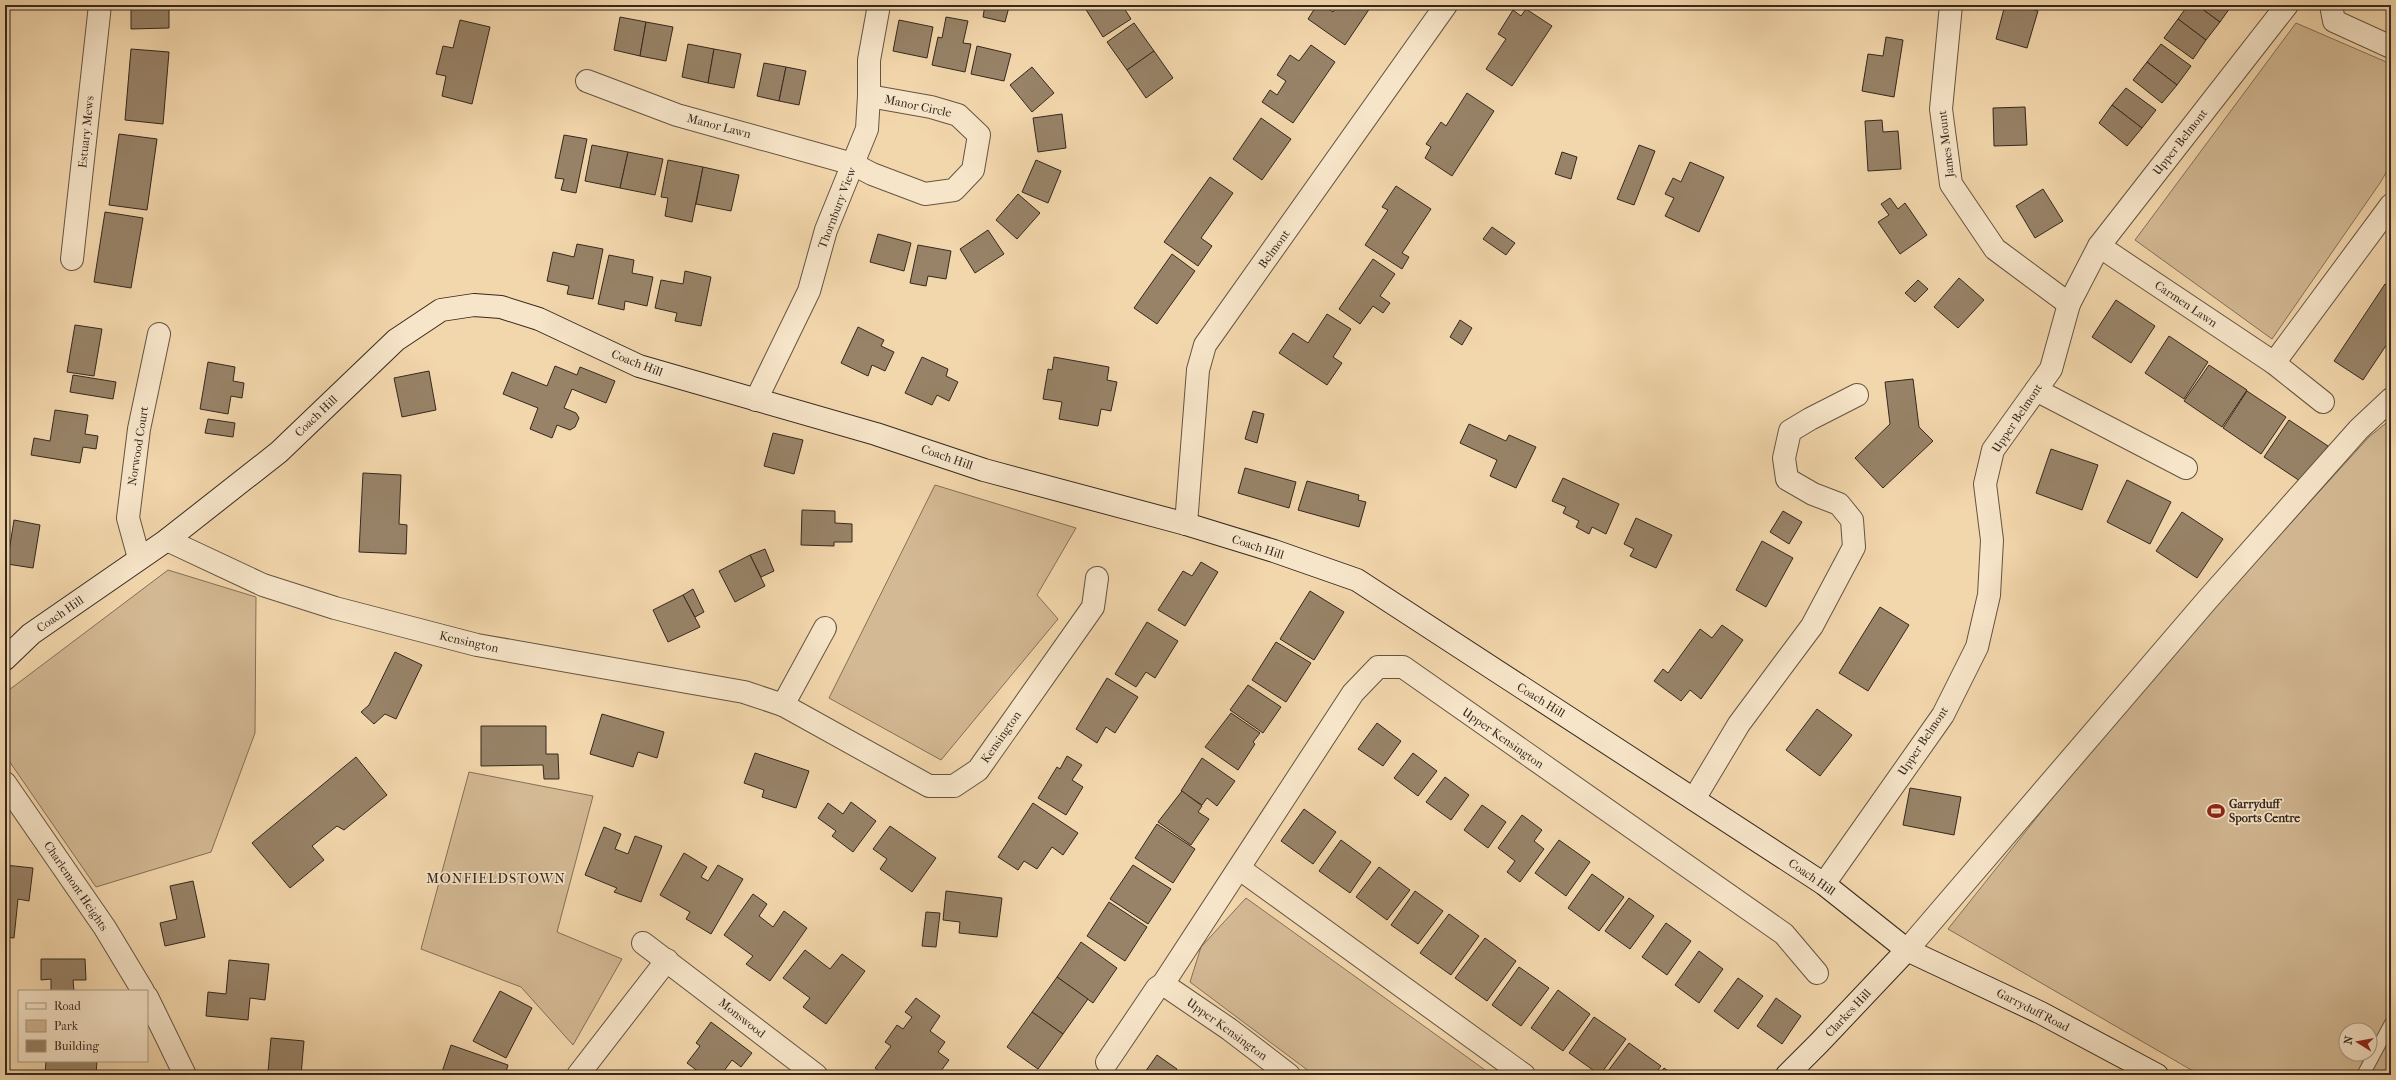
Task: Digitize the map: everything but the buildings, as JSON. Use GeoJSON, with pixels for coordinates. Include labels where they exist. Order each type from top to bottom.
{"type":"FeatureCollection","features":[{"type":"Feature","properties":{"kind":"street","name":"Estuary Mews"},"geometry":{"type":"LineString","coordinates":[[72,259],[100,5]]}},
{"type":"Feature","properties":{"kind":"street","name":"Thornbury View"},"geometry":{"type":"LineString","coordinates":[[756,400],[809,291],[826,230],[867,129],[870,96],[869,60],[879,5]]}},
{"type":"Feature","properties":{"kind":"street","name":"Belmont"},"geometry":{"type":"LineString","coordinates":[[1186,524],[1198,370],[1206,345],[1446,5]]}},
{"type":"Feature","properties":{"kind":"street","name":"James Mount"},"geometry":{"type":"LineString","coordinates":[[1951,5],[1941,109],[1951,184],[1995,249],[2069,304]]}},
{"type":"Feature","properties":{"kind":"street","name":"Upper Belmont"},"geometry":{"type":"LineString","coordinates":[[1824,884],[1943,715],[1977,647],[1989,595],[1992,540],[1985,484],[1993,450],[2051,369],[2069,304],[2099,246],[2288,5]]}},
{"type":"Feature","properties":{"kind":"street"},"geometry":{"type":"LineString","coordinates":[[2331,5],[2334,21],[2391,47]]}},
{"type":"Feature","properties":{"kind":"street","name":"Manor Lawn"},"geometry":{"type":"LineString","coordinates":[[587,81],[677,115],[853,164]]}},
{"type":"Feature","properties":{"kind":"street","name":"Manor Circle"},"geometry":{"type":"LineString","coordinates":[[853,164],[872,174],[926,194],[954,190],[973,170],[979,136],[958,115],[931,107],[870,96]]}},
{"type":"Feature","properties":{"kind":"street"},"geometry":{"type":"LineString","coordinates":[[2274,363],[2391,205]]}},
{"type":"Feature","properties":{"kind":"street","name":"Carmen Lawn"},"geometry":{"type":"LineString","coordinates":[[2099,246],[2274,363],[2323,402]]}},
{"type":"Feature","properties":{"kind":"street","name":"Coach Hill"},"geometry":{"type":"LineString","coordinates":[[5,659],[31,634],[167,540],[279,452],[396,340],[441,310],[474,305],[501,307],[539,319],[639,366],[876,434],[984,470],[1186,524],[1274,551],[1356,580],[1824,884],[1907,950]]}},
{"type":"Feature","properties":{"kind":"street","name":"Norwood Court"},"geometry":{"type":"LineString","coordinates":[[139,558],[128,518],[139,429],[159,334]]}},
{"type":"Feature","properties":{"kind":"street"},"geometry":{"type":"LineString","coordinates":[[2036,390],[2186,468]]}},
{"type":"Feature","properties":{"kind":"street"},"geometry":{"type":"LineString","coordinates":[[1694,799],[1739,724],[1812,626],[1854,547],[1852,520],[1839,504],[1813,494],[1787,479],[1784,458],[1790,431],[1857,395]]}},
{"type":"Feature","properties":{"kind":"street","name":"Clarkes Hill"},"geometry":{"type":"LineString","coordinates":[[1787,1075],[1819,1044],[1907,950],[2208,599],[2359,429],[2391,399]]}},
{"type":"Feature","properties":{"kind":"street","name":"Kensington"},"geometry":{"type":"LineString","coordinates":[[167,540],[263,585],[335,608],[477,645],[744,692],[782,705],[929,786],[954,786],[978,770],[1093,607],[1097,578]]}},
{"type":"Feature","properties":{"kind":"street"},"geometry":{"type":"LineString","coordinates":[[782,705],[825,628]]}},
{"type":"Feature","properties":{"kind":"street","name":"Upper Kensington"},"geometry":{"type":"LineString","coordinates":[[1107,1062],[1158,988],[1164,984],[1240,868],[1277,807],[1353,693],[1378,667],[1403,667],[1784,934],[1817,973]]}},
{"type":"Feature","properties":{"kind":"street","name":"Charlemont Heights"},"geometry":{"type":"LineString","coordinates":[[5,783],[105,928],[142,990]]}},
{"type":"Feature","properties":{"kind":"street"},"geometry":{"type":"LineString","coordinates":[[1240,868],[1524,1075]]}},
{"type":"Feature","properties":{"kind":"street","name":"Monswood"},"geometry":{"type":"LineString","coordinates":[[643,943],[816,1075]]}},
{"type":"Feature","properties":{"kind":"street","name":"Garryduff Road"},"geometry":{"type":"LineString","coordinates":[[1907,950],[2040,1013],[2156,1075]]}},
{"type":"Feature","properties":{"kind":"street"},"geometry":{"type":"LineString","coordinates":[[578,1075],[667,960]]}},
{"type":"Feature","properties":{"kind":"street","name":"Upper Kensington"},"geometry":{"type":"LineString","coordinates":[[1164,984],[1229,1029],[1289,1075]]}},
{"type":"Feature","properties":{"kind":"street"},"geometry":{"type":"LineString","coordinates":[[148,999],[185,1075]]}},
{"type":"Feature","properties":{"kind":"lane"},"geometry":{"type":"LineString","coordinates":[[2363,1075],[2391,1023]]}},
{"type":"Feature","properties":{"kind":"green space"},"geometry":{"type":"Polygon","coordinates":[[[2296,23],[2391,64],[2391,164],[2380,183],[2272,339],[2135,240],[2296,23]]]}},
{"type":"Feature","properties":{"kind":"green space","name":"Garryduff Sports Centre"},"geometry":{"type":"Polygon","coordinates":[[[2391,419],[2391,1075],[2200,1075],[1948,929],[2135,694],[2369,437],[2391,419]]]}},
{"type":"Feature","properties":{"kind":"green space"},"geometry":{"type":"Polygon","coordinates":[[[935,485],[1076,528],[1037,595],[1058,619],[941,760],[829,698],[935,485]]]}},
{"type":"Feature","properties":{"kind":"green space"},"geometry":{"type":"Polygon","coordinates":[[[168,570],[256,597],[255,733],[211,852],[96,887],[5,755],[5,693],[168,570]]]}},
{"type":"Feature","properties":{"kind":"green space"},"geometry":{"type":"Polygon","coordinates":[[[469,772],[593,796],[557,932],[622,959],[573,1045],[521,987],[421,949],[469,772]]]}},
{"type":"Feature","properties":{"kind":"green space"},"geometry":{"type":"Polygon","coordinates":[[[1246,898],[1492,1075],[1314,1075],[1190,982],[1201,947],[1246,898]]]}},
{"type":"Feature","properties":{"kind":"place","name":"Garryduff Sports Centre"},"geometry":{"type":"Point","coordinates":[2216,811]}},
{"type":"Feature","properties":{"kind":"district","name":"MONFIELDSTOWN"},"geometry":{"type":"Point","coordinates":[496,878]}}]}
